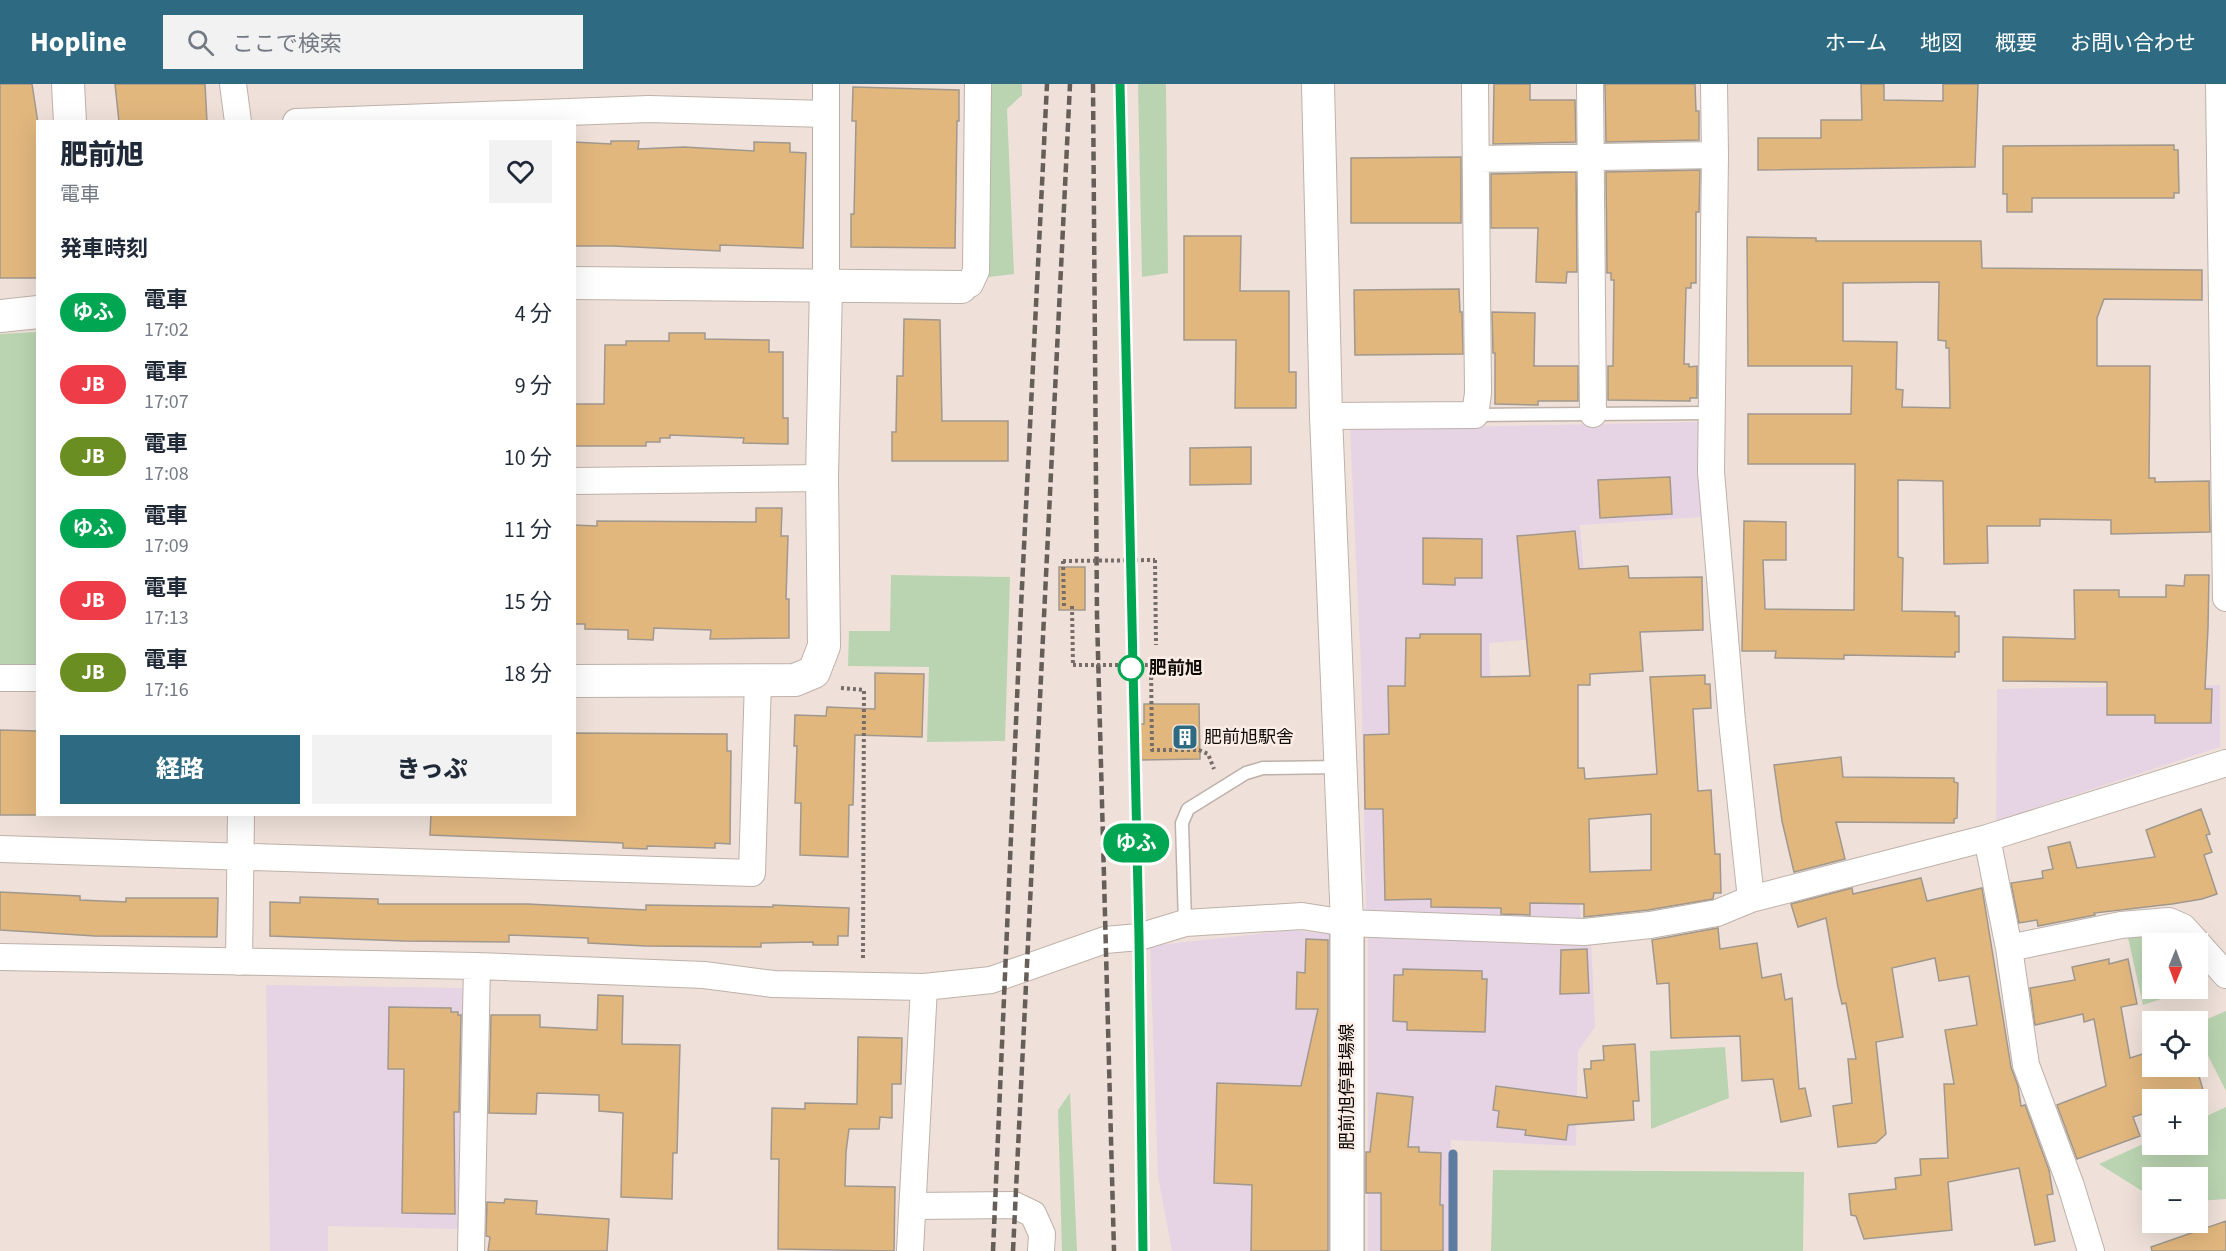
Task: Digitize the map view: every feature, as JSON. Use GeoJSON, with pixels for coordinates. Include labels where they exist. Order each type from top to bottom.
{"type":"FeatureCollection","features":[{"type":"Feature","properties":{"kind":"main road","name":"肥前旭停車場線"},"geometry":{"type":"LineString","coordinates":[[1347,923],[1347,1251]]}},
{"type":"Feature","properties":{"kind":"street"},"geometry":{"type":"LineString","coordinates":[[68,84],[70,120]]}},
{"type":"Feature","properties":{"kind":"street"},"geometry":{"type":"LineString","coordinates":[[233,84],[238,120]]}},
{"type":"Feature","properties":{"kind":"street"},"geometry":{"type":"LineString","coordinates":[[576,681],[795,680],[814,672],[824,646],[822,478],[826,284],[826,84]]}},
{"type":"Feature","properties":{"kind":"street"},"geometry":{"type":"LineString","coordinates":[[576,283],[961,287],[970,284],[976,271],[978,84]]}},
{"type":"Feature","properties":{"kind":"street"},"geometry":{"type":"LineString","coordinates":[[1317,84],[1326,416],[1347,923]]}},
{"type":"Feature","properties":{"kind":"street"},"geometry":{"type":"LineString","coordinates":[[1326,416],[1475,415],[1478,393],[1475,84]]}},
{"type":"Feature","properties":{"kind":"street"},"geometry":{"type":"LineString","coordinates":[[1590,84],[1593,414]]}},
{"type":"Feature","properties":{"kind":"street"},"geometry":{"type":"LineString","coordinates":[[1714,84],[1711,472],[1732,721],[1751,899]]}},
{"type":"Feature","properties":{"kind":"street"},"geometry":{"type":"LineString","coordinates":[[2219,84],[2224,289],[2226,598]]}},
{"type":"Feature","properties":{"kind":"street"},"geometry":{"type":"LineString","coordinates":[[350,120],[649,109],[826,114]]}},
{"type":"Feature","properties":{"kind":"street"},"geometry":{"type":"LineString","coordinates":[[1476,159],[1715,155]]}},
{"type":"Feature","properties":{"kind":"street"},"geometry":{"type":"LineString","coordinates":[[0,316],[36,312]]}},
{"type":"Feature","properties":{"kind":"street"},"geometry":{"type":"LineString","coordinates":[[576,481],[822,478]]}},
{"type":"Feature","properties":{"kind":"street"},"geometry":{"type":"LineString","coordinates":[[0,678],[36,678]]}},
{"type":"Feature","properties":{"kind":"street"},"geometry":{"type":"LineString","coordinates":[[0,849],[752,873],[758,681]]}},
{"type":"Feature","properties":{"kind":"street"},"geometry":{"type":"LineString","coordinates":[[0,957],[477,966],[704,975],[773,984],[924,987],[990,980],[1105,940],[1139,937],[1185,923],[1302,916],[1347,923],[1584,932],[1650,925],[1717,913],[1751,899],[1987,838],[2226,763]]}},
{"type":"Feature","properties":{"kind":"street"},"geometry":{"type":"LineString","coordinates":[[239,962],[241,816]]}},
{"type":"Feature","properties":{"kind":"street"},"geometry":{"type":"LineString","coordinates":[[1987,838],[2009,948],[2026,1065],[2071,1186],[2091,1251]]}},
{"type":"Feature","properties":{"kind":"street"},"geometry":{"type":"LineString","coordinates":[[2009,948],[2121,925],[2169,921],[2183,927],[2226,975]]}},
{"type":"Feature","properties":{"kind":"street"},"geometry":{"type":"LineString","coordinates":[[471,1251],[477,966]]}},
{"type":"Feature","properties":{"kind":"street"},"geometry":{"type":"LineString","coordinates":[[910,1251],[924,987]]}},
{"type":"Feature","properties":{"kind":"street"},"geometry":{"type":"LineString","coordinates":[[913,1206],[1014,1205],[1034,1214],[1042,1234],[1041,1251]]}},
{"type":"Feature","properties":{"kind":"lane"},"geometry":{"type":"LineString","coordinates":[[1475,415],[1713,413]]}},
{"type":"Feature","properties":{"kind":"lane"},"geometry":{"type":"LineString","coordinates":[[1185,923],[1182,823],[1188,809],[1246,772],[1263,768],[1341,767]]}},
{"type":"Feature","properties":{"kind":"path"},"geometry":{"type":"LineString","coordinates":[[1064,606],[1063,561],[1155,560],[1156,645]]}},
{"type":"Feature","properties":{"kind":"path"},"geometry":{"type":"LineString","coordinates":[[1072,606],[1073,665],[1151,665],[1152,750],[1199,750],[1208,754],[1214,770]]}},
{"type":"Feature","properties":{"kind":"path"},"geometry":{"type":"LineString","coordinates":[[841,688],[864,690],[863,986]]}},
{"type":"Feature","properties":{"kind":"shaded area"},"geometry":{"type":"Polygon","coordinates":[[[1700,422],[1704,517],[1580,525],[1589,634],[1489,643],[1492,716],[1577,868],[1581,923],[1366,915],[1361,668],[1350,429],[1700,422]]]}},
{"type":"Feature","properties":{"kind":"shaded area"},"geometry":{"type":"Polygon","coordinates":[[[2220,685],[2220,747],[1996,821],[1997,689],[2220,685]]]}},
{"type":"Feature","properties":{"kind":"shaded area"},"geometry":{"type":"Polygon","coordinates":[[[1293,930],[1337,935],[1336,1251],[1172,1251],[1158,1177],[1150,946],[1293,930]]]}},
{"type":"Feature","properties":{"kind":"shaded area"},"geometry":{"type":"Polygon","coordinates":[[[1368,938],[1591,938],[1595,1027],[1578,1051],[1576,1146],[1451,1140],[1449,1251],[1368,1251],[1368,938]]]}},
{"type":"Feature","properties":{"kind":"shaded area"},"geometry":{"type":"Polygon","coordinates":[[[266,985],[464,988],[460,1229],[328,1226],[328,1251],[270,1251],[266,985]]]}},
{"type":"Feature","properties":{"kind":"green space"},"geometry":{"type":"Polygon","coordinates":[[[990,84],[1022,84],[1022,95],[1007,109],[1014,274],[989,277],[990,84]]]}},
{"type":"Feature","properties":{"kind":"green space"},"geometry":{"type":"Polygon","coordinates":[[[1138,84],[1166,84],[1168,273],[1142,277],[1138,84]]]}},
{"type":"Feature","properties":{"kind":"green space"},"geometry":{"type":"Polygon","coordinates":[[[36,332],[36,664],[0,664],[0,334],[36,332]]]}},
{"type":"Feature","properties":{"kind":"green space"},"geometry":{"type":"Polygon","coordinates":[[[891,575],[1010,577],[1005,741],[927,742],[929,667],[848,666],[849,631],[890,631],[891,575]]]}},
{"type":"Feature","properties":{"kind":"green space"},"geometry":{"type":"Polygon","coordinates":[[[2169,931],[2170,933],[2142,933],[2142,999],[2161,999],[2143,1005],[2127,933],[2169,931]]]}},
{"type":"Feature","properties":{"kind":"green space"},"geometry":{"type":"Polygon","coordinates":[[[2226,1011],[2226,1091],[2208,1056],[2208,1019],[2226,1011]]]}},
{"type":"Feature","properties":{"kind":"green space"},"geometry":{"type":"Polygon","coordinates":[[[1725,1047],[1729,1098],[1651,1129],[1650,1051],[1725,1047]]]}},
{"type":"Feature","properties":{"kind":"green space"},"geometry":{"type":"Polygon","coordinates":[[[1070,1093],[1077,1251],[1062,1251],[1058,1110],[1070,1093]]]}},
{"type":"Feature","properties":{"kind":"green space"},"geometry":{"type":"Polygon","coordinates":[[[2226,1107],[2226,1199],[2208,1200],[2208,1167],[2142,1167],[2142,1191],[2099,1164],[2142,1145],[2142,1155],[2208,1155],[2208,1115],[2226,1107]]]}},
{"type":"Feature","properties":{"kind":"green space"},"geometry":{"type":"Polygon","coordinates":[[[1493,1170],[1804,1172],[1803,1251],[1491,1251],[1493,1170]]]}},
{"type":"Feature","properties":{"kind":"building"},"geometry":{"type":"Polygon","coordinates":[[[0,84],[32,84],[38,120],[36,278],[0,278],[0,84]]]}},
{"type":"Feature","properties":{"kind":"building"},"geometry":{"type":"Polygon","coordinates":[[[115,84],[205,84],[207,120],[119,120],[115,84]]]}},
{"type":"Feature","properties":{"kind":"building"},"geometry":{"type":"Polygon","coordinates":[[[1494,84],[1530,84],[1530,100],[1575,100],[1576,142],[1493,144],[1494,84]]]}},
{"type":"Feature","properties":{"kind":"building"},"geometry":{"type":"Polygon","coordinates":[[[1605,84],[1695,84],[1696,111],[1699,111],[1699,140],[1606,142],[1605,84]]]}},
{"type":"Feature","properties":{"kind":"building"},"geometry":{"type":"Polygon","coordinates":[[[1861,84],[1884,84],[1884,100],[1943,101],[1943,84],[1978,84],[1975,167],[1758,170],[1758,138],[1821,138],[1821,120],[1862,120],[1861,84]]]}},
{"type":"Feature","properties":{"kind":"building"},"geometry":{"type":"Polygon","coordinates":[[[853,87],[959,90],[955,248],[851,247],[856,121],[852,121],[853,87]]]}},
{"type":"Feature","properties":{"kind":"building"},"geometry":{"type":"Polygon","coordinates":[[[611,141],[639,141],[638,149],[684,147],[754,151],[754,142],[790,143],[790,152],[806,153],[803,248],[720,245],[720,251],[576,246],[576,142],[611,144],[611,141]]]}},
{"type":"Feature","properties":{"kind":"building"},"geometry":{"type":"Polygon","coordinates":[[[2174,145],[2174,150],[2178,150],[2179,193],[2174,193],[2174,198],[2032,198],[2032,212],[2007,212],[2007,194],[2003,194],[2003,146],[2174,145]]]}},
{"type":"Feature","properties":{"kind":"building"},"geometry":{"type":"Polygon","coordinates":[[[1461,157],[1461,223],[1351,223],[1351,158],[1461,157]]]}},
{"type":"Feature","properties":{"kind":"building"},"geometry":{"type":"Polygon","coordinates":[[[1700,170],[1699,212],[1696,212],[1696,283],[1691,283],[1691,288],[1686,288],[1684,364],[1689,364],[1689,367],[1697,366],[1697,398],[1690,398],[1690,401],[1608,400],[1608,366],[1613,366],[1614,280],[1611,280],[1611,273],[1607,273],[1606,172],[1700,170]]]}},
{"type":"Feature","properties":{"kind":"building"},"geometry":{"type":"Polygon","coordinates":[[[1576,172],[1577,272],[1567,272],[1566,283],[1536,282],[1538,228],[1491,228],[1491,174],[1576,172]]]}},
{"type":"Feature","properties":{"kind":"building"},"geometry":{"type":"Polygon","coordinates":[[[1184,236],[1241,236],[1240,291],[1289,291],[1289,372],[1296,372],[1296,408],[1235,408],[1236,340],[1184,340],[1184,236]]]}},
{"type":"Feature","properties":{"kind":"building"},"geometry":{"type":"Polygon","coordinates":[[[1747,237],[1816,238],[1816,241],[1981,241],[1982,268],[2202,270],[2202,300],[2104,299],[2097,318],[2097,366],[2150,366],[2149,478],[2155,478],[2155,482],[2209,481],[2210,532],[2111,534],[2111,520],[2040,519],[2040,526],[1987,526],[1988,563],[1944,564],[1943,481],[1898,480],[1898,557],[1903,558],[1902,611],[1955,612],[1955,616],[1959,616],[1959,652],[1955,652],[1955,657],[1844,655],[1844,659],[1775,658],[1776,651],[1742,651],[1744,521],[1786,522],[1786,560],[1763,560],[1765,609],[1854,610],[1855,464],[1748,464],[1748,414],[1851,414],[1852,366],[1748,366],[1747,237]],[[1939,282],[1843,283],[1843,341],[1897,342],[1896,389],[1903,390],[1902,407],[1950,408],[1949,348],[1946,348],[1946,341],[1938,340],[1939,282]]]}},
{"type":"Feature","properties":{"kind":"building"},"geometry":{"type":"Polygon","coordinates":[[[1459,289],[1463,354],[1355,355],[1354,290],[1459,289]]]}},
{"type":"Feature","properties":{"kind":"building"},"geometry":{"type":"Polygon","coordinates":[[[1492,312],[1535,313],[1534,366],[1578,366],[1578,401],[1538,401],[1538,405],[1495,404],[1492,312]]]}},
{"type":"Feature","properties":{"kind":"building"},"geometry":{"type":"Polygon","coordinates":[[[904,319],[940,320],[942,421],[1008,421],[1008,461],[892,461],[892,432],[896,432],[897,376],[903,376],[904,319]]]}},
{"type":"Feature","properties":{"kind":"building"},"geometry":{"type":"Polygon","coordinates":[[[669,333],[705,333],[705,339],[769,340],[769,352],[783,352],[783,418],[788,418],[788,444],[743,443],[744,438],[670,435],[670,438],[660,438],[660,442],[646,442],[646,446],[576,446],[576,404],[604,404],[605,345],[626,345],[626,341],[669,341],[669,333]]]}},
{"type":"Feature","properties":{"kind":"building"},"geometry":{"type":"Polygon","coordinates":[[[1251,447],[1251,484],[1190,485],[1190,448],[1251,447]]]}},
{"type":"Feature","properties":{"kind":"building"},"geometry":{"type":"Polygon","coordinates":[[[1670,477],[1672,514],[1600,518],[1598,480],[1670,477]]]}},
{"type":"Feature","properties":{"kind":"building"},"geometry":{"type":"Polygon","coordinates":[[[756,508],[782,508],[781,536],[788,536],[786,599],[789,599],[789,638],[710,639],[711,630],[654,628],[653,640],[628,639],[628,630],[585,629],[585,624],[576,624],[576,525],[597,526],[597,521],[756,522],[756,508]]]}},
{"type":"Feature","properties":{"kind":"building"},"geometry":{"type":"Polygon","coordinates":[[[1575,531],[1579,569],[1628,566],[1629,578],[1702,577],[1703,630],[1640,632],[1643,671],[1590,674],[1590,685],[1578,685],[1578,768],[1584,768],[1585,779],[1657,774],[1650,677],[1705,675],[1705,684],[1710,684],[1711,708],[1693,709],[1698,791],[1711,790],[1715,854],[1720,854],[1721,893],[1714,893],[1713,899],[1648,910],[1584,917],[1584,904],[1530,903],[1530,915],[1501,914],[1501,908],[1431,907],[1431,899],[1385,900],[1383,809],[1365,809],[1364,735],[1389,734],[1388,686],[1405,686],[1406,638],[1420,638],[1420,634],[1481,634],[1481,677],[1530,676],[1517,536],[1575,531]],[[1651,814],[1589,819],[1590,872],[1651,870],[1651,814]]]}},
{"type":"Feature","properties":{"kind":"building"},"geometry":{"type":"Polygon","coordinates":[[[1423,538],[1482,539],[1482,578],[1455,578],[1455,585],[1423,584],[1423,538]]]}},
{"type":"Feature","properties":{"kind":"building"},"geometry":{"type":"Polygon","coordinates":[[[1059,567],[1085,567],[1085,610],[1059,610],[1059,567]]]}},
{"type":"Feature","properties":{"kind":"building"},"geometry":{"type":"Polygon","coordinates":[[[2185,575],[2209,575],[2205,689],[2212,689],[2211,723],[2155,723],[2155,715],[2107,715],[2107,682],[2003,681],[2003,637],[2075,639],[2074,590],[2119,590],[2119,597],[2166,597],[2166,585],[2184,586],[2185,575]]]}},
{"type":"Feature","properties":{"kind":"building"},"geometry":{"type":"Polygon","coordinates":[[[875,673],[924,674],[922,737],[855,735],[853,805],[849,805],[848,857],[800,855],[801,803],[795,803],[797,746],[794,746],[795,715],[826,716],[827,707],[875,709],[875,673]]]}},
{"type":"Feature","properties":{"kind":"building"},"geometry":{"type":"Polygon","coordinates":[[[1144,704],[1199,704],[1200,759],[1140,760],[1140,724],[1144,724],[1144,704]]]}},
{"type":"Feature","properties":{"kind":"building"},"geometry":{"type":"Polygon","coordinates":[[[0,730],[36,731],[36,815],[0,815],[0,730]]]}},
{"type":"Feature","properties":{"kind":"building"},"geometry":{"type":"Polygon","coordinates":[[[576,733],[727,734],[727,751],[731,751],[730,844],[715,843],[715,848],[647,846],[647,849],[623,848],[623,843],[430,835],[431,816],[576,816],[576,733]]]}},
{"type":"Feature","properties":{"kind":"building"},"geometry":{"type":"Polygon","coordinates":[[[1841,757],[1843,777],[1954,778],[1954,782],[1958,783],[1957,818],[1954,819],[1954,823],[1836,822],[1845,859],[1794,872],[1782,821],[1774,765],[1841,757]]]}},
{"type":"Feature","properties":{"kind":"building"},"geometry":{"type":"Polygon","coordinates":[[[2201,809],[2210,834],[2206,835],[2212,852],[2204,855],[2217,894],[2172,904],[2094,913],[2095,915],[2038,926],[2037,920],[2019,923],[2011,883],[2043,878],[2042,871],[2053,869],[2048,847],[2070,842],[2077,868],[2155,857],[2146,830],[2201,809]]]}},
{"type":"Feature","properties":{"kind":"building"},"geometry":{"type":"Polygon","coordinates":[[[1921,878],[1927,901],[1982,888],[2011,1067],[2018,1086],[2021,1106],[2025,1105],[2049,1170],[2053,1194],[2047,1195],[2055,1241],[2035,1245],[2019,1168],[1948,1182],[1952,1230],[1864,1239],[1856,1216],[1851,1215],[1849,1194],[1896,1189],[1895,1178],[1921,1175],[1920,1159],[1948,1158],[1944,1084],[1954,1084],[1945,1030],[1977,1025],[1969,976],[1939,981],[1935,958],[1892,968],[1903,1037],[1876,1042],[1886,1134],[1876,1143],[1838,1147],[1833,1106],[1852,1103],[1848,1059],[1856,1059],[1846,1003],[1842,1004],[1826,918],[1798,927],[1791,904],[1852,888],[1853,894],[1921,878]]]}},
{"type":"Feature","properties":{"kind":"building"},"geometry":{"type":"Polygon","coordinates":[[[0,892],[80,896],[80,900],[126,902],[126,898],[218,898],[217,937],[95,936],[0,930],[0,892]]]}},
{"type":"Feature","properties":{"kind":"building"},"geometry":{"type":"Polygon","coordinates":[[[300,897],[378,899],[378,904],[528,904],[646,910],[646,905],[773,907],[773,905],[849,908],[848,936],[838,936],[838,945],[813,945],[813,942],[761,943],[761,947],[646,946],[588,943],[588,938],[509,935],[509,942],[270,936],[270,902],[300,903],[300,897]]]}},
{"type":"Feature","properties":{"kind":"building"},"geometry":{"type":"Polygon","coordinates":[[[1718,928],[1720,949],[1757,943],[1762,978],[1781,974],[1785,1000],[1792,998],[1799,1089],[1805,1088],[1811,1116],[1781,1122],[1773,1079],[1742,1081],[1740,1036],[1671,1038],[1669,983],[1657,984],[1652,940],[1718,928]]]}},
{"type":"Feature","properties":{"kind":"building"},"geometry":{"type":"Polygon","coordinates":[[[1306,939],[1328,940],[1328,1251],[1251,1251],[1252,1185],[1214,1183],[1217,1083],[1301,1086],[1318,1009],[1296,1009],[1297,972],[1305,973],[1306,939]]]}},
{"type":"Feature","properties":{"kind":"building"},"geometry":{"type":"Polygon","coordinates":[[[1587,949],[1589,993],[1560,994],[1561,950],[1587,949]]]}},
{"type":"Feature","properties":{"kind":"building"},"geometry":{"type":"Polygon","coordinates":[[[2109,959],[2109,964],[2128,959],[2137,1004],[2121,1007],[2130,1058],[2142,1054],[2142,1077],[2199,1077],[2203,1089],[2142,1089],[2142,1114],[2133,1117],[2140,1136],[2077,1159],[2057,1105],[2106,1086],[2094,1019],[2084,1022],[2083,1014],[2035,1025],[2030,988],[2075,980],[2072,967],[2109,959]]]}},
{"type":"Feature","properties":{"kind":"building"},"geometry":{"type":"Polygon","coordinates":[[[1403,969],[1482,971],[1482,979],[1487,979],[1485,1032],[1407,1030],[1407,1022],[1393,1021],[1394,975],[1403,975],[1403,969]]]}},
{"type":"Feature","properties":{"kind":"building"},"geometry":{"type":"Polygon","coordinates":[[[598,995],[623,996],[622,1044],[680,1045],[677,1153],[673,1153],[672,1199],[621,1197],[623,1113],[599,1111],[599,1095],[537,1093],[536,1114],[489,1113],[491,1015],[540,1015],[540,1027],[597,1030],[598,995]]]}},
{"type":"Feature","properties":{"kind":"building"},"geometry":{"type":"Polygon","coordinates":[[[389,1007],[451,1008],[451,1012],[458,1012],[458,1015],[461,1015],[459,1112],[454,1112],[455,1214],[402,1213],[404,1069],[388,1069],[389,1007]]]}},
{"type":"Feature","properties":{"kind":"building"},"geometry":{"type":"Polygon","coordinates":[[[858,1037],[902,1038],[901,1084],[892,1084],[892,1118],[880,1117],[879,1129],[849,1129],[846,1152],[845,1186],[895,1187],[894,1251],[778,1249],[779,1159],[771,1159],[772,1108],[805,1109],[805,1103],[857,1104],[858,1037]]]}},
{"type":"Feature","properties":{"kind":"building"},"geometry":{"type":"Polygon","coordinates":[[[1635,1044],[1639,1101],[1633,1101],[1634,1120],[1568,1125],[1566,1140],[1525,1135],[1526,1130],[1497,1127],[1499,1111],[1493,1110],[1496,1086],[1587,1098],[1584,1069],[1591,1069],[1591,1061],[1604,1060],[1603,1046],[1635,1044]]]}},
{"type":"Feature","properties":{"kind":"building"},"geometry":{"type":"Polygon","coordinates":[[[1377,1093],[1413,1097],[1408,1147],[1419,1147],[1419,1152],[1441,1153],[1440,1205],[1443,1205],[1443,1251],[1381,1251],[1381,1193],[1366,1193],[1366,1152],[1370,1152],[1377,1093]]]}},
{"type":"Feature","properties":{"kind":"building"},"geometry":{"type":"Polygon","coordinates":[[[505,1199],[537,1201],[536,1214],[609,1219],[607,1251],[488,1251],[490,1237],[486,1236],[487,1202],[504,1203],[505,1199]]]}},
{"type":"Feature","properties":{"kind":"building"},"geometry":{"type":"Polygon","coordinates":[[[2226,1221],[2226,1251],[2152,1251],[2151,1247],[2191,1233],[2208,1233],[2208,1227],[2226,1221]]]}},
{"type":"Feature","properties":{"kind":"waterway"},"geometry":{"type":"LineString","coordinates":[[1453,1154],[1453,1251]]}},
{"type":"Feature","properties":{"kind":"railway"},"geometry":{"type":"LineString","coordinates":[[993,1251],[1047,84]]}},
{"type":"Feature","properties":{"kind":"railway"},"geometry":{"type":"LineString","coordinates":[[1013,1251],[1070,84]]}},
{"type":"Feature","properties":{"kind":"railway"},"geometry":{"type":"LineString","coordinates":[[1093,84],[1097,616],[1114,1251]]}},
{"type":"Feature","properties":{"kind":"railway"},"geometry":{"type":"LineString","coordinates":[[1120,84],[1139,937],[1143,1251]]}},
{"type":"Feature","properties":{"kind":"train","name":"ゆふ"},"geometry":{"type":"LineString","coordinates":[[1120,84],[1130,615],[1139,937],[1143,1251]]}},
{"type":"Feature","properties":{"kind":"place","name":"肥前旭"},"geometry":{"type":"Point","coordinates":[1131,668]}},
{"type":"Feature","properties":{"kind":"place","name":"肥前旭駅舎"},"geometry":{"type":"Point","coordinates":[1185,737]}}]}
